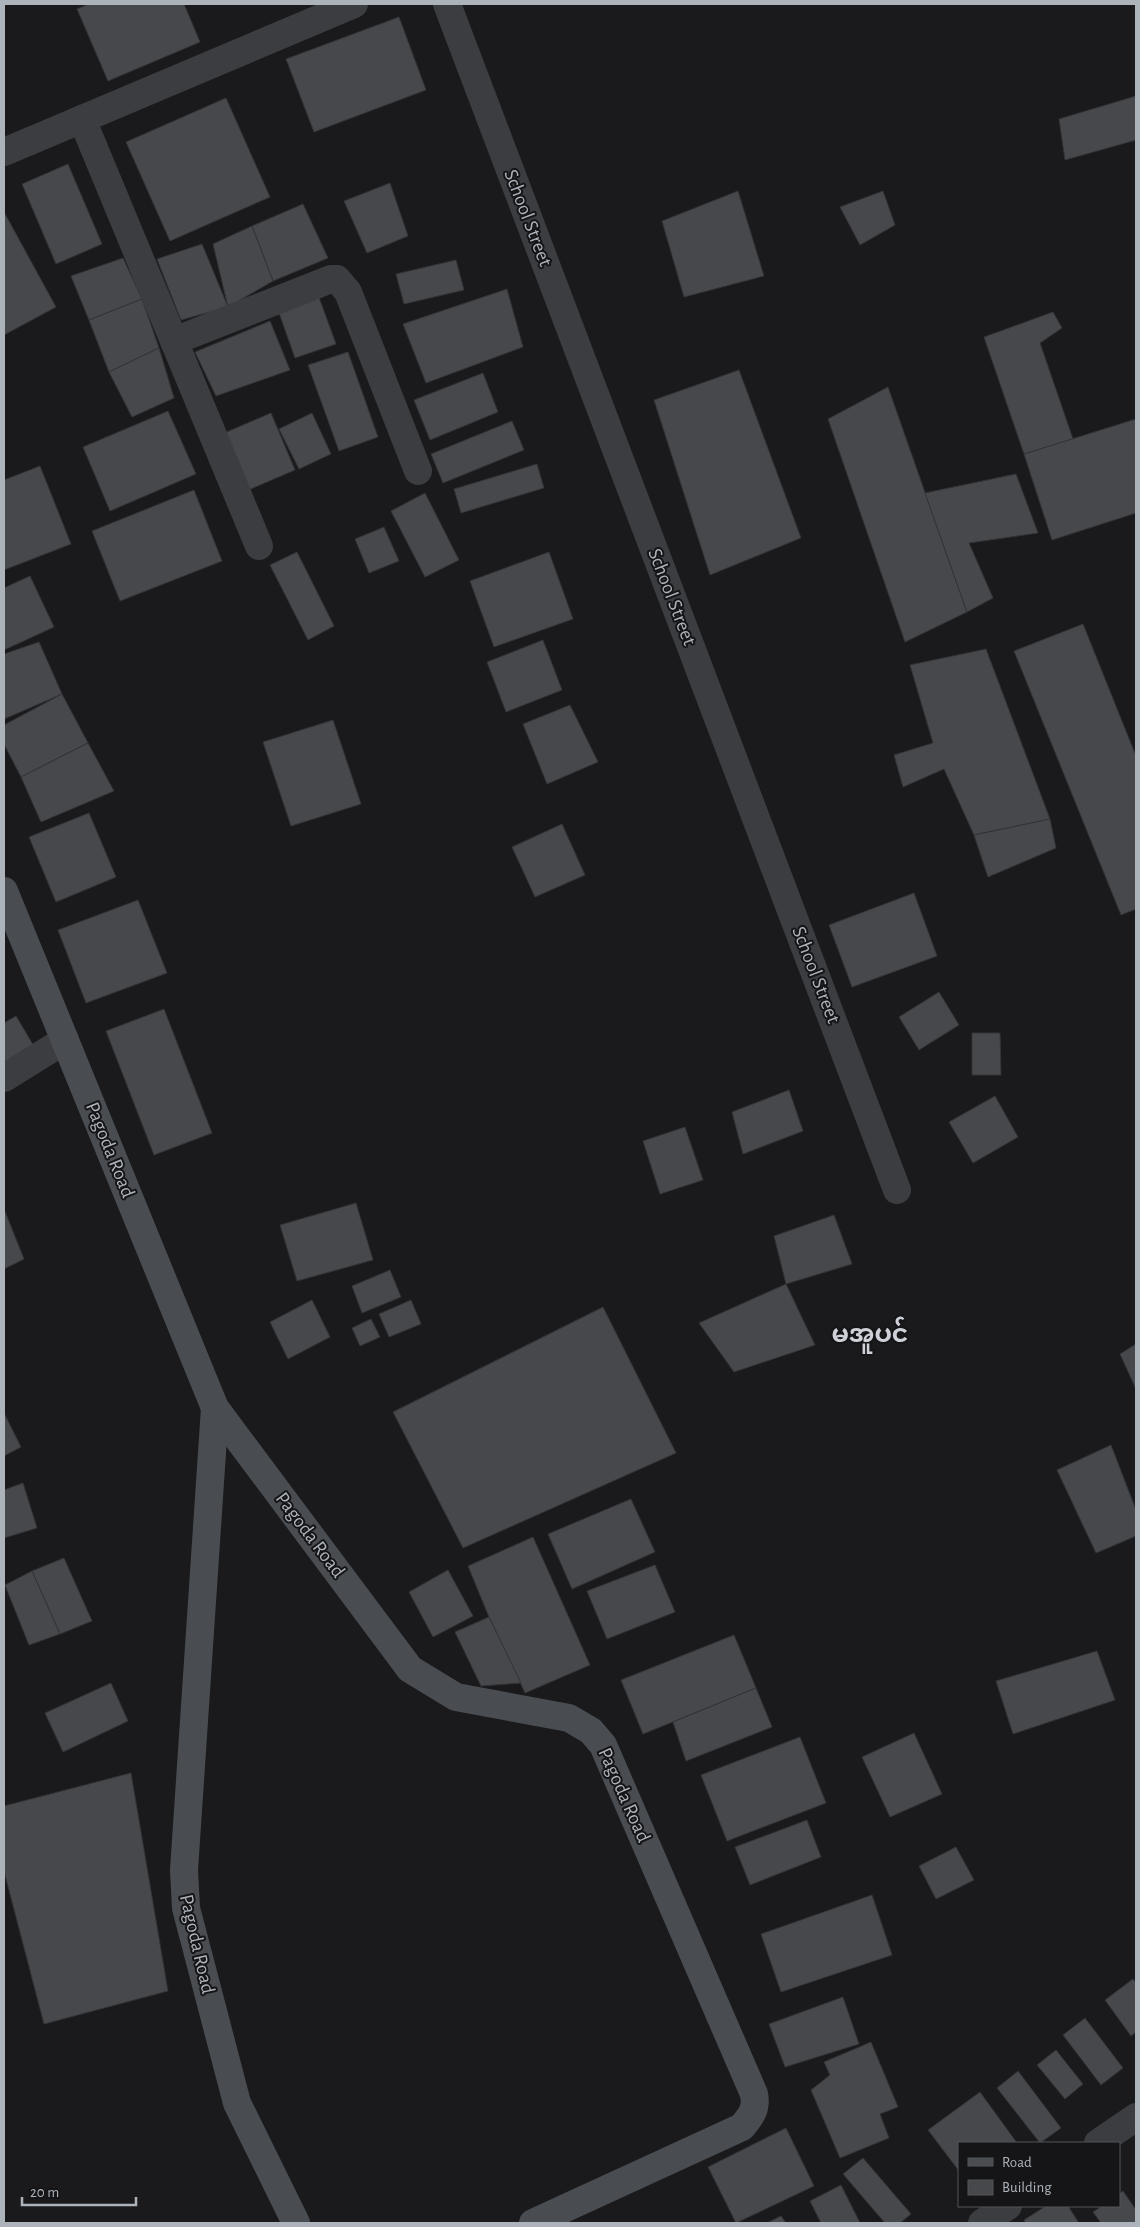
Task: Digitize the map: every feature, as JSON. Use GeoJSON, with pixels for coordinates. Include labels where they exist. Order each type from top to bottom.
{"type":"FeatureCollection","features":[{"type":"Feature","properties":{"kind":"main road","name":"Pagoda Road"},"geometry":{"type":"LineString","coordinates":[[4,891],[216,1408],[410,1669],[456,1697],[568,1718],[591,1731],[603,1745],[754,2094],[756,2104],[753,2114],[742,2127],[533,2223]]}},
{"type":"Feature","properties":{"kind":"main road","name":"Pagoda Road"},"geometry":{"type":"LineString","coordinates":[[216,1408],[184,1870],[186,1908],[237,2103],[296,2223]]}},
{"type":"Feature","properties":{"kind":"street"},"geometry":{"type":"LineString","coordinates":[[4,152],[354,4]]}},
{"type":"Feature","properties":{"kind":"street","name":"School Street"},"geometry":{"type":"LineString","coordinates":[[447,4],[897,1190]]}},
{"type":"Feature","properties":{"kind":"street"},"geometry":{"type":"LineString","coordinates":[[82,119],[259,546]]}},
{"type":"Feature","properties":{"kind":"street"},"geometry":{"type":"LineString","coordinates":[[174,341],[331,280],[338,279],[348,292],[418,471]]}},
{"type":"Feature","properties":{"kind":"street"},"geometry":{"type":"LineString","coordinates":[[4,1078],[65,1040]]}},
{"type":"Feature","properties":{"kind":"street"},"geometry":{"type":"LineString","coordinates":[[1099,2142],[1136,2117]]}},
{"type":"Feature","properties":{"kind":"building"},"geometry":{"type":"Polygon","coordinates":[[[89,4],[184,4],[200,42],[108,81],[77,9],[89,4]]]}},
{"type":"Feature","properties":{"kind":"building"},"geometry":{"type":"Polygon","coordinates":[[[399,17],[426,90],[314,132],[286,59],[399,17]]]}},
{"type":"Feature","properties":{"kind":"building"},"geometry":{"type":"Polygon","coordinates":[[[1136,96],[1136,140],[1065,160],[1059,119],[1136,96]]]}},
{"type":"Feature","properties":{"kind":"building"},"geometry":{"type":"Polygon","coordinates":[[[226,98],[270,197],[170,241],[126,142],[226,98]]]}},
{"type":"Feature","properties":{"kind":"building"},"geometry":{"type":"Polygon","coordinates":[[[68,164],[102,244],[56,264],[22,184],[68,164]]]}},
{"type":"Feature","properties":{"kind":"building"},"geometry":{"type":"Polygon","coordinates":[[[390,183],[408,236],[367,253],[344,201],[390,183]]]}},
{"type":"Feature","properties":{"kind":"building"},"geometry":{"type":"Polygon","coordinates":[[[738,191],[764,276],[684,297],[662,221],[738,191]]]}},
{"type":"Feature","properties":{"kind":"building"},"geometry":{"type":"Polygon","coordinates":[[[883,191],[895,225],[860,245],[840,207],[883,191]]]}},
{"type":"Feature","properties":{"kind":"building"},"geometry":{"type":"Polygon","coordinates":[[[303,204],[328,258],[273,281],[252,226],[303,204]]]}},
{"type":"Feature","properties":{"kind":"building"},"geometry":{"type":"Polygon","coordinates":[[[4,212],[56,307],[4,335],[4,212]]]}},
{"type":"Feature","properties":{"kind":"building"},"geometry":{"type":"Polygon","coordinates":[[[252,226],[273,281],[228,307],[213,244],[252,226]]]}},
{"type":"Feature","properties":{"kind":"building"},"geometry":{"type":"Polygon","coordinates":[[[202,244],[228,307],[181,320],[157,259],[202,244]]]}},
{"type":"Feature","properties":{"kind":"building"},"geometry":{"type":"Polygon","coordinates":[[[123,258],[142,299],[89,320],[71,276],[123,258]]]}},
{"type":"Feature","properties":{"kind":"building"},"geometry":{"type":"Polygon","coordinates":[[[456,260],[464,290],[404,304],[396,274],[456,260]]]}},
{"type":"Feature","properties":{"kind":"building"},"geometry":{"type":"Polygon","coordinates":[[[507,289],[523,347],[426,383],[403,324],[507,289]]]}},
{"type":"Feature","properties":{"kind":"building"},"geometry":{"type":"Polygon","coordinates":[[[317,292],[336,344],[295,358],[277,307],[317,292]]]}},
{"type":"Feature","properties":{"kind":"building"},"geometry":{"type":"Polygon","coordinates":[[[142,299],[159,348],[109,372],[89,320],[142,299]]]}},
{"type":"Feature","properties":{"kind":"building"},"geometry":{"type":"Polygon","coordinates":[[[1053,312],[1062,328],[1040,343],[1073,439],[1024,454],[984,337],[1053,312]]]}},
{"type":"Feature","properties":{"kind":"building"},"geometry":{"type":"Polygon","coordinates":[[[270,321],[290,370],[216,396],[195,352],[270,321]]]}},
{"type":"Feature","properties":{"kind":"building"},"geometry":{"type":"Polygon","coordinates":[[[159,348],[174,398],[132,417],[109,372],[159,348]]]}},
{"type":"Feature","properties":{"kind":"building"},"geometry":{"type":"Polygon","coordinates":[[[348,352],[378,437],[339,451],[308,365],[348,352]]]}},
{"type":"Feature","properties":{"kind":"building"},"geometry":{"type":"Polygon","coordinates":[[[739,370],[801,538],[710,575],[654,400],[739,370]]]}},
{"type":"Feature","properties":{"kind":"building"},"geometry":{"type":"Polygon","coordinates":[[[483,373],[498,412],[430,440],[414,400],[483,373]]]}},
{"type":"Feature","properties":{"kind":"building"},"geometry":{"type":"Polygon","coordinates":[[[888,387],[967,612],[905,642],[828,419],[888,387]]]}},
{"type":"Feature","properties":{"kind":"building"},"geometry":{"type":"Polygon","coordinates":[[[168,411],[196,474],[110,511],[83,447],[168,411]]]}},
{"type":"Feature","properties":{"kind":"building"},"geometry":{"type":"Polygon","coordinates":[[[271,413],[295,470],[246,491],[222,434],[271,413]]]}},
{"type":"Feature","properties":{"kind":"building"},"geometry":{"type":"Polygon","coordinates":[[[312,413],[331,454],[299,469],[279,429],[312,413]]]}},
{"type":"Feature","properties":{"kind":"building"},"geometry":{"type":"Polygon","coordinates":[[[1136,419],[1136,513],[1052,540],[1024,454],[1136,419]]]}},
{"type":"Feature","properties":{"kind":"building"},"geometry":{"type":"Polygon","coordinates":[[[512,421],[524,450],[443,483],[431,454],[512,421]]]}},
{"type":"Feature","properties":{"kind":"building"},"geometry":{"type":"Polygon","coordinates":[[[537,464],[544,488],[461,513],[454,489],[537,464]]]}},
{"type":"Feature","properties":{"kind":"building"},"geometry":{"type":"Polygon","coordinates":[[[40,466],[71,544],[4,570],[4,480],[40,466]]]}},
{"type":"Feature","properties":{"kind":"building"},"geometry":{"type":"Polygon","coordinates":[[[1016,474],[1038,533],[969,543],[993,598],[967,612],[925,493],[1016,474]]]}},
{"type":"Feature","properties":{"kind":"building"},"geometry":{"type":"Polygon","coordinates":[[[194,490],[222,561],[120,601],[92,531],[194,490]]]}},
{"type":"Feature","properties":{"kind":"building"},"geometry":{"type":"Polygon","coordinates":[[[425,493],[459,560],[425,577],[391,511],[425,493]]]}},
{"type":"Feature","properties":{"kind":"building"},"geometry":{"type":"Polygon","coordinates":[[[384,527],[399,561],[369,573],[355,539],[384,527]]]}},
{"type":"Feature","properties":{"kind":"building"},"geometry":{"type":"Polygon","coordinates":[[[297,552],[334,626],[308,640],[270,565],[297,552]]]}},
{"type":"Feature","properties":{"kind":"building"},"geometry":{"type":"Polygon","coordinates":[[[549,552],[573,619],[494,647],[470,581],[549,552]]]}},
{"type":"Feature","properties":{"kind":"building"},"geometry":{"type":"Polygon","coordinates":[[[30,576],[54,627],[4,650],[4,588],[30,576]]]}},
{"type":"Feature","properties":{"kind":"building"},"geometry":{"type":"Polygon","coordinates":[[[1083,624],[1136,756],[1136,909],[1121,915],[1014,651],[1083,624]]]}},
{"type":"Feature","properties":{"kind":"building"},"geometry":{"type":"Polygon","coordinates":[[[543,640],[562,690],[506,712],[487,662],[543,640]]]}},
{"type":"Feature","properties":{"kind":"building"},"geometry":{"type":"Polygon","coordinates":[[[39,642],[62,694],[4,719],[4,654],[39,642]]]}},
{"type":"Feature","properties":{"kind":"building"},"geometry":{"type":"Polygon","coordinates":[[[986,649],[1050,819],[974,835],[944,769],[903,787],[894,755],[933,743],[910,665],[986,649]]]}},
{"type":"Feature","properties":{"kind":"building"},"geometry":{"type":"Polygon","coordinates":[[[62,694],[88,743],[21,777],[4,744],[4,725],[62,694]]]}},
{"type":"Feature","properties":{"kind":"building"},"geometry":{"type":"Polygon","coordinates":[[[570,705],[598,762],[547,784],[523,724],[570,705]]]}},
{"type":"Feature","properties":{"kind":"building"},"geometry":{"type":"Polygon","coordinates":[[[333,720],[361,804],[291,826],[263,742],[333,720]]]}},
{"type":"Feature","properties":{"kind":"building"},"geometry":{"type":"Polygon","coordinates":[[[88,743],[114,791],[41,822],[21,777],[88,743]]]}},
{"type":"Feature","properties":{"kind":"building"},"geometry":{"type":"Polygon","coordinates":[[[89,813],[116,877],[56,902],[29,837],[89,813]]]}},
{"type":"Feature","properties":{"kind":"building"},"geometry":{"type":"Polygon","coordinates":[[[1050,819],[1056,848],[988,877],[974,835],[1050,819]]]}},
{"type":"Feature","properties":{"kind":"building"},"geometry":{"type":"Polygon","coordinates":[[[562,824],[585,875],[535,897],[512,847],[562,824]]]}},
{"type":"Feature","properties":{"kind":"building"},"geometry":{"type":"Polygon","coordinates":[[[914,893],[937,956],[852,987],[829,925],[914,893]]]}},
{"type":"Feature","properties":{"kind":"building"},"geometry":{"type":"Polygon","coordinates":[[[138,900],[167,973],[86,1003],[58,930],[138,900]]]}},
{"type":"Feature","properties":{"kind":"building"},"geometry":{"type":"Polygon","coordinates":[[[939,992],[959,1025],[919,1050],[899,1017],[939,992]]]}},
{"type":"Feature","properties":{"kind":"building"},"geometry":{"type":"Polygon","coordinates":[[[164,1009],[212,1133],[154,1155],[106,1031],[164,1009]]]}},
{"type":"Feature","properties":{"kind":"building"},"geometry":{"type":"Polygon","coordinates":[[[16,1016],[35,1048],[4,1065],[4,1023],[16,1016]]]}},
{"type":"Feature","properties":{"kind":"building"},"geometry":{"type":"Polygon","coordinates":[[[972,1033],[1000,1033],[1001,1075],[972,1075],[972,1033]]]}},
{"type":"Feature","properties":{"kind":"building"},"geometry":{"type":"Polygon","coordinates":[[[789,1090],[803,1131],[743,1154],[732,1112],[789,1090]]]}},
{"type":"Feature","properties":{"kind":"building"},"geometry":{"type":"Polygon","coordinates":[[[995,1096],[1018,1137],[973,1163],[949,1122],[995,1096]]]}},
{"type":"Feature","properties":{"kind":"building"},"geometry":{"type":"Polygon","coordinates":[[[685,1127],[703,1180],[660,1194],[643,1141],[685,1127]]]}},
{"type":"Feature","properties":{"kind":"building"},"geometry":{"type":"Polygon","coordinates":[[[356,1203],[373,1260],[297,1281],[280,1225],[356,1203]]]}},
{"type":"Feature","properties":{"kind":"building"},"geometry":{"type":"Polygon","coordinates":[[[4,1209],[24,1259],[4,1269],[4,1209]]]}},
{"type":"Feature","properties":{"kind":"building"},"geometry":{"type":"Polygon","coordinates":[[[834,1215],[852,1264],[786,1284],[774,1236],[834,1215]]]}},
{"type":"Feature","properties":{"kind":"building"},"geometry":{"type":"Polygon","coordinates":[[[390,1270],[401,1297],[362,1313],[352,1286],[390,1270]]]}},
{"type":"Feature","properties":{"kind":"building"},"geometry":{"type":"Polygon","coordinates":[[[786,1284],[815,1345],[734,1372],[699,1323],[786,1284]]]}},
{"type":"Feature","properties":{"kind":"building"},"geometry":{"type":"Polygon","coordinates":[[[312,1300],[330,1337],[288,1359],[270,1322],[312,1300]]]}},
{"type":"Feature","properties":{"kind":"building"},"geometry":{"type":"Polygon","coordinates":[[[411,1300],[421,1324],[389,1337],[379,1314],[411,1300]]]}},
{"type":"Feature","properties":{"kind":"building"},"geometry":{"type":"Polygon","coordinates":[[[603,1307],[676,1453],[463,1548],[393,1412],[603,1307]]]}},
{"type":"Feature","properties":{"kind":"building"},"geometry":{"type":"Polygon","coordinates":[[[371,1319],[380,1337],[360,1346],[352,1328],[371,1319]]]}},
{"type":"Feature","properties":{"kind":"building"},"geometry":{"type":"Polygon","coordinates":[[[1136,1344],[1136,1389],[1120,1354],[1136,1344]]]}},
{"type":"Feature","properties":{"kind":"building"},"geometry":{"type":"Polygon","coordinates":[[[4,1413],[21,1447],[4,1456],[4,1413]]]}},
{"type":"Feature","properties":{"kind":"building"},"geometry":{"type":"Polygon","coordinates":[[[1111,1445],[1136,1510],[1136,1536],[1096,1553],[1057,1470],[1111,1445]]]}},
{"type":"Feature","properties":{"kind":"building"},"geometry":{"type":"Polygon","coordinates":[[[23,1483],[37,1528],[4,1538],[4,1490],[23,1483]]]}},
{"type":"Feature","properties":{"kind":"building"},"geometry":{"type":"Polygon","coordinates":[[[631,1499],[655,1552],[572,1589],[548,1534],[631,1499]]]}},
{"type":"Feature","properties":{"kind":"building"},"geometry":{"type":"Polygon","coordinates":[[[533,1537],[590,1665],[525,1693],[489,1617],[468,1566],[533,1537]]]}},
{"type":"Feature","properties":{"kind":"building"},"geometry":{"type":"Polygon","coordinates":[[[64,1558],[92,1621],[60,1634],[32,1571],[64,1558]]]}},
{"type":"Feature","properties":{"kind":"building"},"geometry":{"type":"Polygon","coordinates":[[[655,1565],[675,1612],[607,1639],[587,1591],[655,1565]]]}},
{"type":"Feature","properties":{"kind":"building"},"geometry":{"type":"Polygon","coordinates":[[[448,1570],[473,1616],[433,1637],[409,1592],[448,1570]]]}},
{"type":"Feature","properties":{"kind":"building"},"geometry":{"type":"Polygon","coordinates":[[[32,1571],[60,1634],[29,1645],[5,1585],[32,1571]]]}},
{"type":"Feature","properties":{"kind":"building"},"geometry":{"type":"Polygon","coordinates":[[[489,1617],[521,1683],[481,1686],[455,1632],[489,1617]]]}},
{"type":"Feature","properties":{"kind":"building"},"geometry":{"type":"Polygon","coordinates":[[[734,1635],[756,1688],[643,1734],[621,1680],[734,1635]]]}},
{"type":"Feature","properties":{"kind":"building"},"geometry":{"type":"Polygon","coordinates":[[[1097,1651],[1115,1700],[1013,1734],[996,1681],[1097,1651]]]}},
{"type":"Feature","properties":{"kind":"building"},"geometry":{"type":"Polygon","coordinates":[[[111,1683],[128,1721],[63,1752],[45,1713],[111,1683]]]}},
{"type":"Feature","properties":{"kind":"building"},"geometry":{"type":"Polygon","coordinates":[[[756,1688],[772,1727],[686,1761],[673,1722],[756,1688]]]}},
{"type":"Feature","properties":{"kind":"building"},"geometry":{"type":"Polygon","coordinates":[[[914,1733],[942,1794],[890,1817],[862,1757],[914,1733]]]}},
{"type":"Feature","properties":{"kind":"building"},"geometry":{"type":"Polygon","coordinates":[[[800,1737],[826,1803],[727,1841],[701,1775],[800,1737]]]}},
{"type":"Feature","properties":{"kind":"building"},"geometry":{"type":"Polygon","coordinates":[[[131,1773],[168,1991],[44,2024],[4,1871],[4,1806],[131,1773]]]}},
{"type":"Feature","properties":{"kind":"building"},"geometry":{"type":"Polygon","coordinates":[[[807,1820],[821,1857],[750,1885],[735,1847],[807,1820]]]}},
{"type":"Feature","properties":{"kind":"building"},"geometry":{"type":"Polygon","coordinates":[[[956,1847],[974,1880],[936,1899],[919,1866],[956,1847]]]}},
{"type":"Feature","properties":{"kind":"building"},"geometry":{"type":"Polygon","coordinates":[[[872,1895],[892,1955],[781,1992],[761,1934],[872,1895]]]}},
{"type":"Feature","properties":{"kind":"building"},"geometry":{"type":"Polygon","coordinates":[[[1133,1979],[1136,1983],[1136,2032],[1131,2036],[1105,2000],[1133,1979]]]}},
{"type":"Feature","properties":{"kind":"building"},"geometry":{"type":"Polygon","coordinates":[[[843,1997],[859,2044],[785,2067],[769,2024],[843,1997]]]}},
{"type":"Feature","properties":{"kind":"building"},"geometry":{"type":"Polygon","coordinates":[[[1085,2018],[1123,2068],[1101,2085],[1063,2035],[1085,2018]]]}},
{"type":"Feature","properties":{"kind":"building"},"geometry":{"type":"Polygon","coordinates":[[[871,2042],[898,2107],[880,2114],[889,2138],[840,2158],[811,2090],[830,2075],[824,2062],[871,2042]]]}},
{"type":"Feature","properties":{"kind":"building"},"geometry":{"type":"Polygon","coordinates":[[[1056,2050],[1083,2084],[1065,2099],[1037,2065],[1056,2050]]]}},
{"type":"Feature","properties":{"kind":"building"},"geometry":{"type":"Polygon","coordinates":[[[1018,2071],[1061,2128],[1039,2142],[997,2088],[1018,2071]]]}},
{"type":"Feature","properties":{"kind":"building"},"geometry":{"type":"Polygon","coordinates":[[[980,2092],[1016,2142],[958,2142],[958,2170],[928,2130],[980,2092]]]}},
{"type":"Feature","properties":{"kind":"building"},"geometry":{"type":"Polygon","coordinates":[[[786,2128],[814,2186],[736,2223],[708,2167],[786,2128]]]}},
{"type":"Feature","properties":{"kind":"building"},"geometry":{"type":"Polygon","coordinates":[[[863,2158],[911,2214],[900,2223],[885,2223],[843,2174],[863,2158]]]}},
{"type":"Feature","properties":{"kind":"building"},"geometry":{"type":"Polygon","coordinates":[[[841,2185],[860,2223],[821,2223],[810,2201],[841,2185]]]}},
{"type":"Feature","properties":{"kind":"building"},"geometry":{"type":"Polygon","coordinates":[[[1123,2191],[1136,2210],[1136,2223],[1101,2223],[1093,2212],[1100,2207],[1120,2207],[1120,2193],[1123,2191]]]}},
{"type":"Feature","properties":{"kind":"building"},"geometry":{"type":"Polygon","coordinates":[[[1044,2207],[1069,2207],[1079,2223],[1026,2223],[1024,2220],[1044,2207]]]}},
{"type":"Feature","properties":{"kind":"building"},"geometry":{"type":"Polygon","coordinates":[[[781,2216],[786,2223],[767,2223],[781,2216]]]}},
{"type":"Feature","properties":{"kind":"district","name":"မအူပင်"},"geometry":{"type":"Point","coordinates":[870,1334]}}]}
